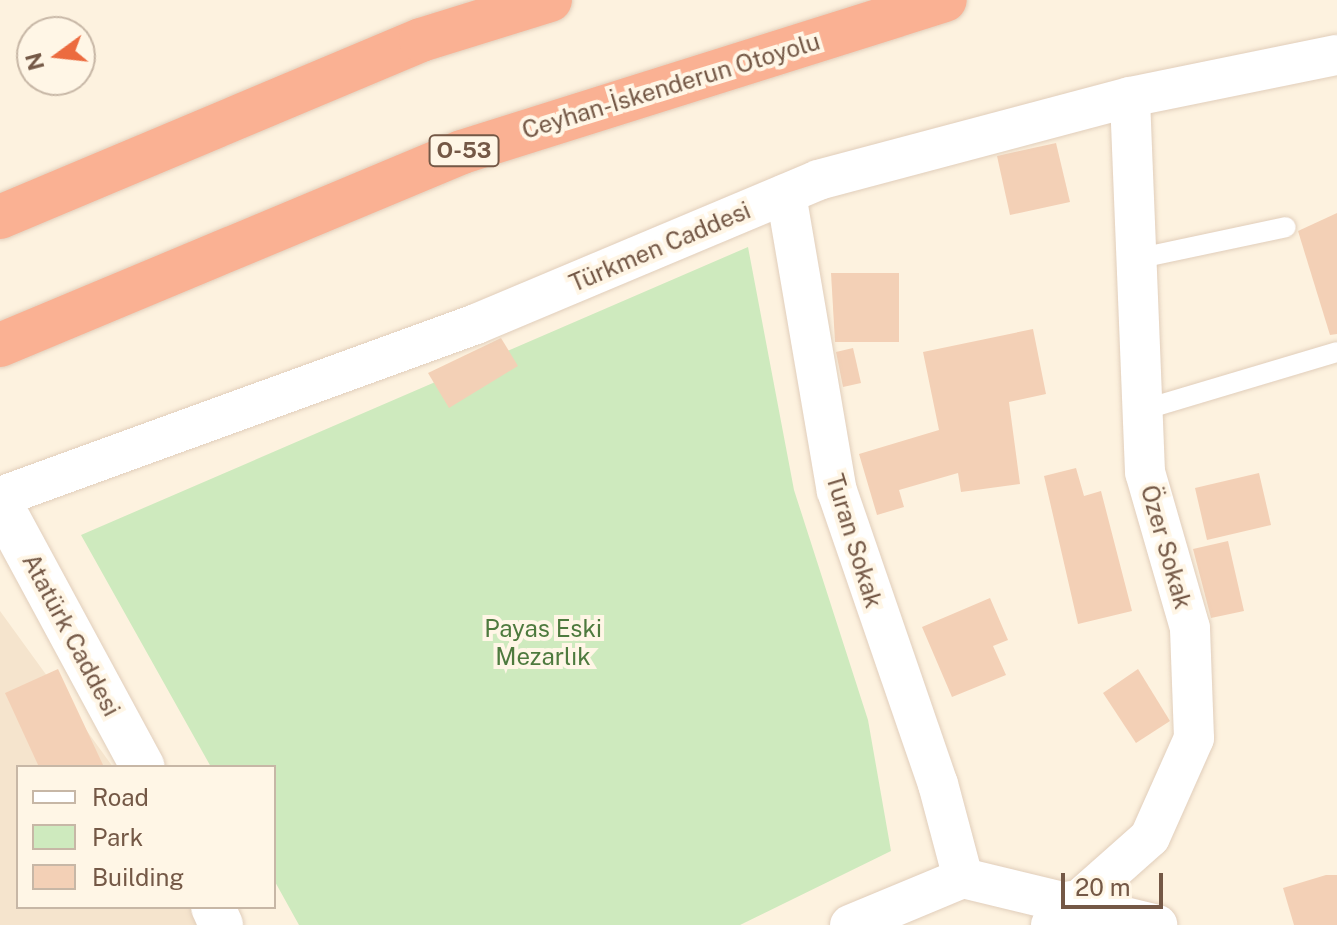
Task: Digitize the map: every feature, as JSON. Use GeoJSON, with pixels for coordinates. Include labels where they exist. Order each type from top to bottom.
{"type":"FeatureCollection","features":[{"type":"Feature","properties":{"kind":"highway"},"geometry":{"type":"LineString","coordinates":[[0,217],[421,40],[550,0]]}},
{"type":"Feature","properties":{"kind":"highway","name":"Ceyhan-İskenderun Otoyolu"},"geometry":{"type":"LineString","coordinates":[[0,345],[462,152],[945,0]]}},
{"type":"Feature","properties":{"kind":"street","name":"Türkmen Caddesi"},"geometry":{"type":"LineString","coordinates":[[0,500],[476,324],[786,194],[1130,97],[1337,55]]}},
{"type":"Feature","properties":{"kind":"street","name":"Özer Sokak"},"geometry":{"type":"LineString","coordinates":[[1067,918],[1150,837],[1194,738],[1190,628],[1151,507],[1130,97]]}},
{"type":"Feature","properties":{"kind":"street","name":"Turan Sokak"},"geometry":{"type":"LineString","coordinates":[[786,194],[837,491],[938,784],[963,878]]}},
{"type":"Feature","properties":{"kind":"street","name":"Atatürk Caddesi"},"geometry":{"type":"LineString","coordinates":[[0,500],[142,765]]}},
{"type":"Feature","properties":{"kind":"street"},"geometry":{"type":"LineString","coordinates":[[850,925],[963,878],[1067,918],[1157,925]]}},
{"type":"Feature","properties":{"kind":"lane"},"geometry":{"type":"LineString","coordinates":[[1136,259],[1286,227]]}},
{"type":"Feature","properties":{"kind":"lane"},"geometry":{"type":"LineString","coordinates":[[1146,409],[1337,352]]}},
{"type":"Feature","properties":{"kind":"shaded area"},"geometry":{"type":"Polygon","coordinates":[[[0,611],[112,765],[16,765],[16,909],[216,909],[228,925],[0,925],[0,611]]]}},
{"type":"Feature","properties":{"kind":"green space","name":"Payas Eski Mezarlık"},"geometry":{"type":"Polygon","coordinates":[[[748,247],[794,490],[868,720],[891,851],[740,925],[299,925],[276,884],[276,765],[210,765],[81,535],[748,247]]]}},
{"type":"Feature","properties":{"kind":"building"},"geometry":{"type":"Polygon","coordinates":[[[1056,143],[1070,202],[1010,215],[997,156],[1056,143]]]}},
{"type":"Feature","properties":{"kind":"building"},"geometry":{"type":"Polygon","coordinates":[[[1337,213],[1337,334],[1330,335],[1298,231],[1337,213]]]}},
{"type":"Feature","properties":{"kind":"building"},"geometry":{"type":"Polygon","coordinates":[[[831,273],[899,273],[899,342],[835,342],[831,273]]]}},
{"type":"Feature","properties":{"kind":"building"},"geometry":{"type":"Polygon","coordinates":[[[1033,329],[1046,394],[1009,402],[1020,484],[961,492],[958,473],[899,490],[904,507],[877,515],[859,454],[939,430],[923,352],[1033,329]]]}},
{"type":"Feature","properties":{"kind":"building"},"geometry":{"type":"Polygon","coordinates":[[[501,338],[518,366],[449,408],[428,373],[501,338]]]}},
{"type":"Feature","properties":{"kind":"building"},"geometry":{"type":"Polygon","coordinates":[[[853,348],[861,383],[843,387],[836,352],[853,348]]]}},
{"type":"Feature","properties":{"kind":"building"},"geometry":{"type":"Polygon","coordinates":[[[1076,468],[1084,496],[1101,491],[1132,611],[1078,624],[1044,476],[1076,468]]]}},
{"type":"Feature","properties":{"kind":"building"},"geometry":{"type":"Polygon","coordinates":[[[1259,473],[1271,525],[1207,540],[1195,488],[1259,473]]]}},
{"type":"Feature","properties":{"kind":"building"},"geometry":{"type":"Polygon","coordinates":[[[1228,541],[1244,611],[1211,618],[1193,549],[1228,541]]]}},
{"type":"Feature","properties":{"kind":"building"},"geometry":{"type":"Polygon","coordinates":[[[990,598],[1008,640],[993,646],[1006,675],[952,697],[922,627],[990,598]]]}},
{"type":"Feature","properties":{"kind":"building"},"geometry":{"type":"Polygon","coordinates":[[[58,669],[103,765],[38,765],[5,693],[58,669]]]}},
{"type":"Feature","properties":{"kind":"building"},"geometry":{"type":"Polygon","coordinates":[[[1138,669],[1170,721],[1136,743],[1103,693],[1138,669]]]}},
{"type":"Feature","properties":{"kind":"building"},"geometry":{"type":"Polygon","coordinates":[[[1326,875],[1337,875],[1337,925],[1294,925],[1283,888],[1326,875]]]}}]}
